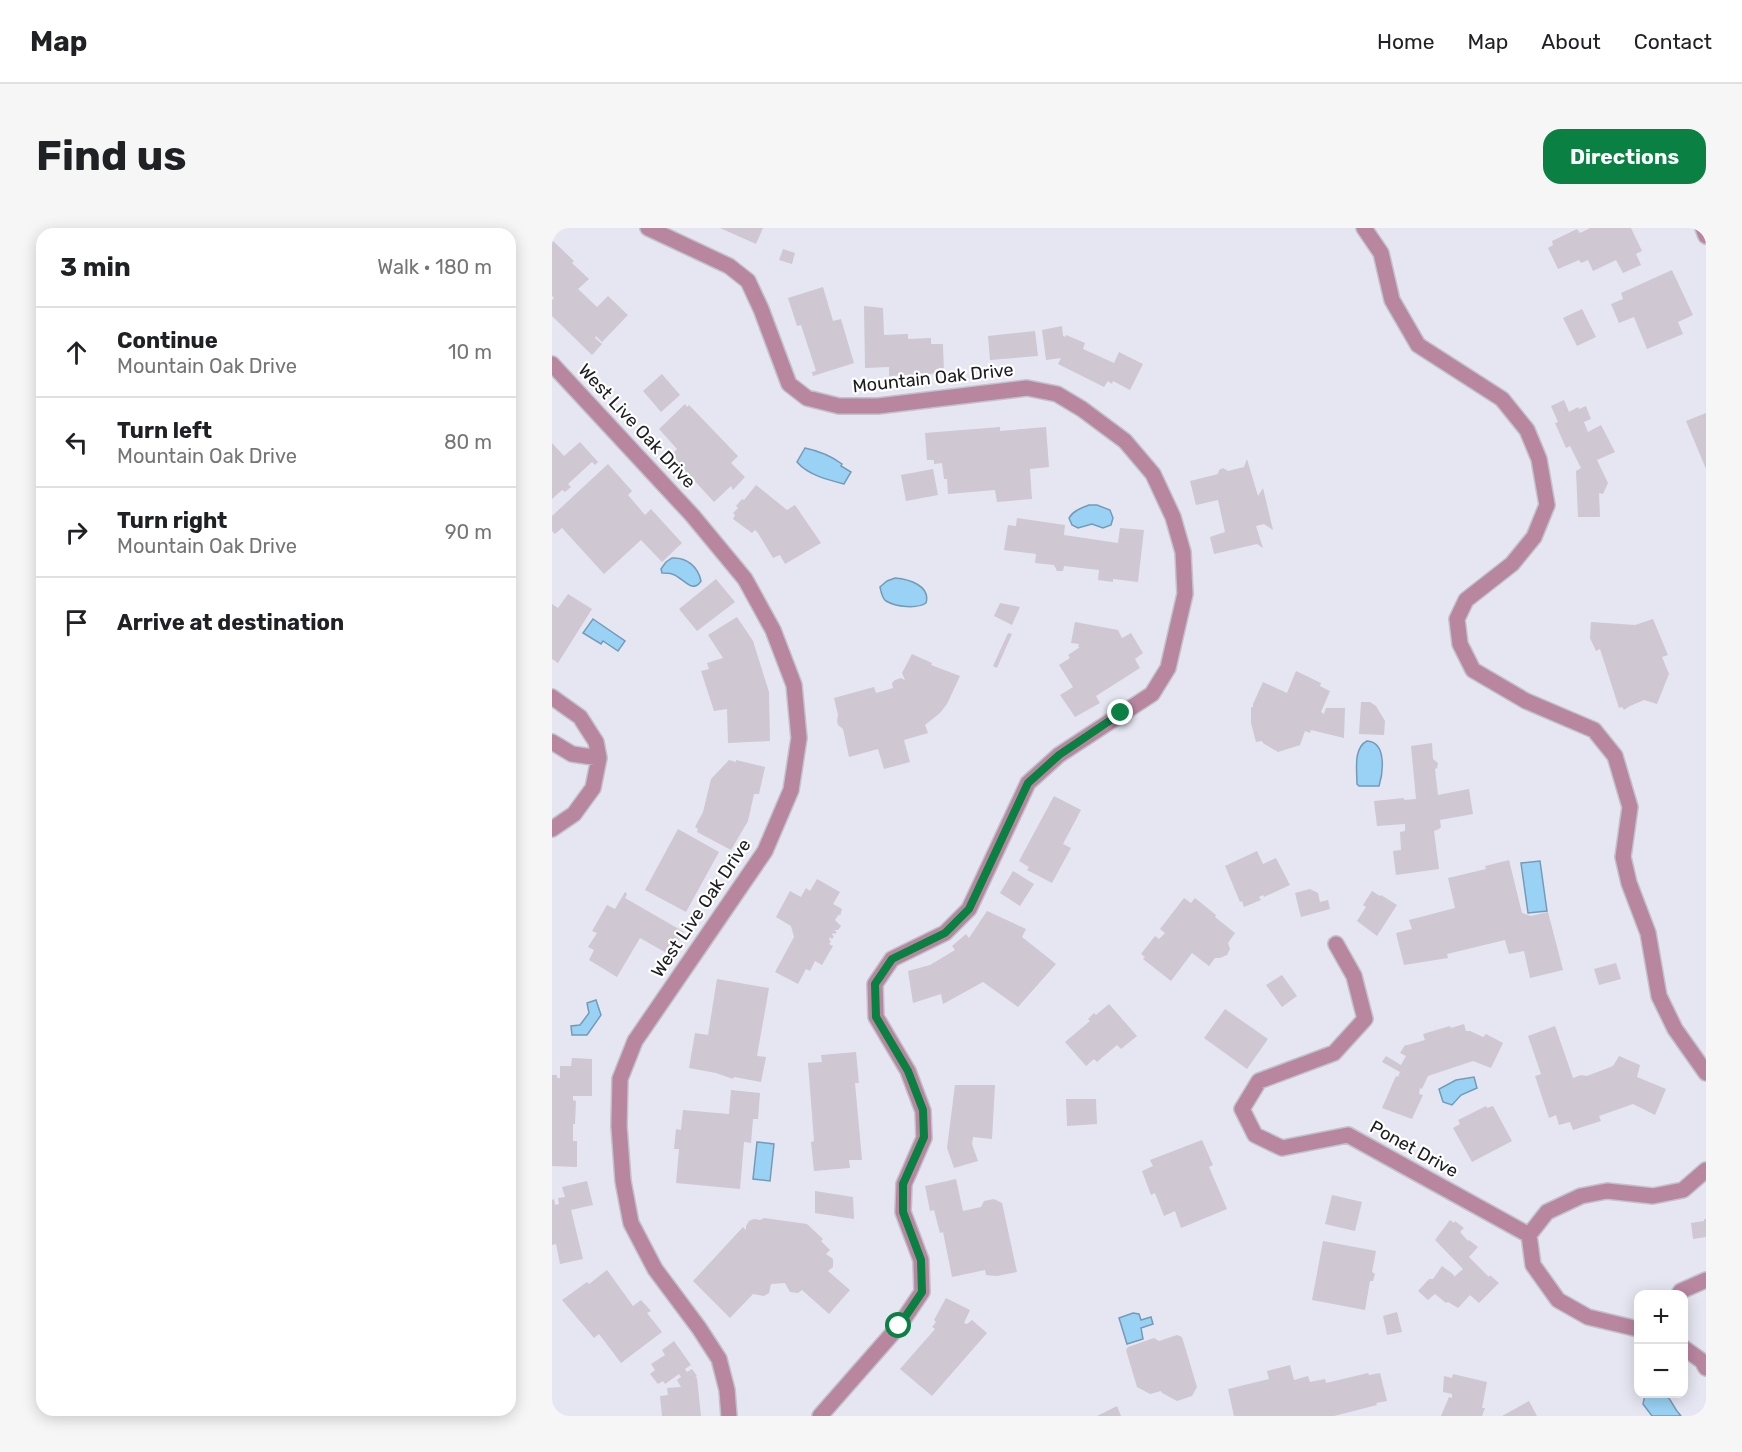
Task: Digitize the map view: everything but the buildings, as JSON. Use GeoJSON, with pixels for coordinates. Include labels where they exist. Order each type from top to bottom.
{"type":"FeatureCollection","features":[{"type":"Feature","properties":{"kind":"street","name":"Mountain Oak Drive"},"geometry":{"type":"LineString","coordinates":[[648,228],[729,266],[748,281],[789,384],[807,398],[839,406],[878,406],[1026,388],[1057,394],[1083,409],[1125,441],[1153,474],[1173,516],[1183,552],[1185,594],[1168,669],[1152,694],[1059,755],[1028,783],[969,909],[945,933],[892,959],[875,984],[876,1017],[908,1071],[923,1110],[924,1137],[903,1184],[903,1212],[921,1260],[922,1292],[899,1326],[820,1416]]}},
{"type":"Feature","properties":{"kind":"street"},"geometry":{"type":"LineString","coordinates":[[1364,228],[1381,253],[1392,300],[1418,345],[1502,399],[1527,430],[1539,459],[1547,505],[1534,537],[1512,564],[1466,600],[1457,619],[1460,644],[1473,670],[1526,701],[1594,730],[1615,756],[1630,807],[1623,857],[1629,883],[1648,933],[1659,996],[1675,1029],[1706,1073]]}},
{"type":"Feature","properties":{"kind":"street"},"geometry":{"type":"LineString","coordinates":[[1703,228],[1706,236]]}},
{"type":"Feature","properties":{"kind":"street","name":"West Live Oak Drive"},"geometry":{"type":"LineString","coordinates":[[552,364],[692,515],[745,579],[773,630],[794,685],[799,738],[792,790],[774,831],[765,850],[635,1041],[620,1079],[619,1126],[623,1181],[632,1222],[655,1269],[699,1328],[718,1359],[727,1390],[729,1416]]}},
{"type":"Feature","properties":{"kind":"street"},"geometry":{"type":"LineString","coordinates":[[552,697],[580,717],[596,742],[599,758],[593,788],[574,814],[552,829]]}},
{"type":"Feature","properties":{"kind":"street"},"geometry":{"type":"LineString","coordinates":[[552,742],[572,754],[599,758]]}},
{"type":"Feature","properties":{"kind":"street","name":"Ponet Drive"},"geometry":{"type":"LineString","coordinates":[[1336,944],[1354,976],[1365,1019],[1334,1053],[1259,1081],[1242,1108],[1256,1135],[1282,1148],[1348,1135],[1529,1235]]}},
{"type":"Feature","properties":{"kind":"street"},"geometry":{"type":"LineString","coordinates":[[1634,1328],[1587,1317],[1558,1300],[1533,1265],[1529,1235],[1547,1212],[1581,1196],[1607,1191],[1653,1196],[1683,1190],[1706,1170]]}},
{"type":"Feature","properties":{"kind":"street"},"geometry":{"type":"LineString","coordinates":[[1683,1290],[1706,1280]]}},
{"type":"Feature","properties":{"kind":"street"},"geometry":{"type":"LineString","coordinates":[[1688,1351],[1702,1361],[1706,1368]]}},
{"type":"Feature","properties":{"kind":"water"},"geometry":{"type":"Polygon","coordinates":[[[805,448],[829,456],[851,472],[844,484],[831,481],[802,467],[797,462],[805,448]]]}},
{"type":"Feature","properties":{"kind":"water"},"geometry":{"type":"Polygon","coordinates":[[[1089,505],[1097,505],[1110,510],[1113,518],[1111,525],[1103,528],[1092,524],[1078,528],[1072,525],[1069,518],[1078,510],[1089,505]]]}},
{"type":"Feature","properties":{"kind":"water"},"geometry":{"type":"Polygon","coordinates":[[[672,558],[687,561],[694,567],[700,576],[701,581],[698,585],[691,586],[670,573],[662,573],[661,569],[672,558]]]}},
{"type":"Feature","properties":{"kind":"water"},"geometry":{"type":"Polygon","coordinates":[[[895,578],[918,584],[925,592],[926,603],[906,606],[886,601],[880,587],[895,578]]]}},
{"type":"Feature","properties":{"kind":"water"},"geometry":{"type":"Polygon","coordinates":[[[593,619],[625,641],[618,651],[603,641],[601,644],[583,633],[593,619]]]}},
{"type":"Feature","properties":{"kind":"water"},"geometry":{"type":"Polygon","coordinates":[[[1367,741],[1373,743],[1381,752],[1382,774],[1379,786],[1359,786],[1357,784],[1358,754],[1367,741]]]}},
{"type":"Feature","properties":{"kind":"water"},"geometry":{"type":"Polygon","coordinates":[[[1540,861],[1547,911],[1528,913],[1521,863],[1540,861]]]}},
{"type":"Feature","properties":{"kind":"water"},"geometry":{"type":"Polygon","coordinates":[[[596,1000],[601,1015],[587,1035],[572,1035],[571,1026],[580,1025],[589,1013],[587,1003],[596,1000]]]}},
{"type":"Feature","properties":{"kind":"water"},"geometry":{"type":"Polygon","coordinates":[[[1474,1077],[1477,1088],[1461,1095],[1452,1105],[1443,1102],[1439,1089],[1456,1080],[1474,1077]]]}},
{"type":"Feature","properties":{"kind":"water"},"geometry":{"type":"Polygon","coordinates":[[[757,1142],[774,1144],[770,1181],[753,1179],[757,1142]]]}},
{"type":"Feature","properties":{"kind":"water"},"geometry":{"type":"Polygon","coordinates":[[[1133,1313],[1139,1314],[1141,1320],[1151,1317],[1153,1324],[1141,1328],[1143,1339],[1127,1344],[1119,1318],[1133,1313]]]}},
{"type":"Feature","properties":{"kind":"water"},"geometry":{"type":"Polygon","coordinates":[[[1644,1398],[1669,1398],[1681,1416],[1652,1416],[1643,1404],[1644,1398]]]}},
{"type":"Feature","properties":{"kind":"route"},"geometry":{"type":"LineString","coordinates":[[899,1326],[922,1292],[921,1260],[903,1212],[903,1184],[924,1137],[923,1110],[908,1071],[876,1017],[875,984],[892,959],[945,933],[969,909],[1028,783],[1059,755],[1121,713]]}}]}
